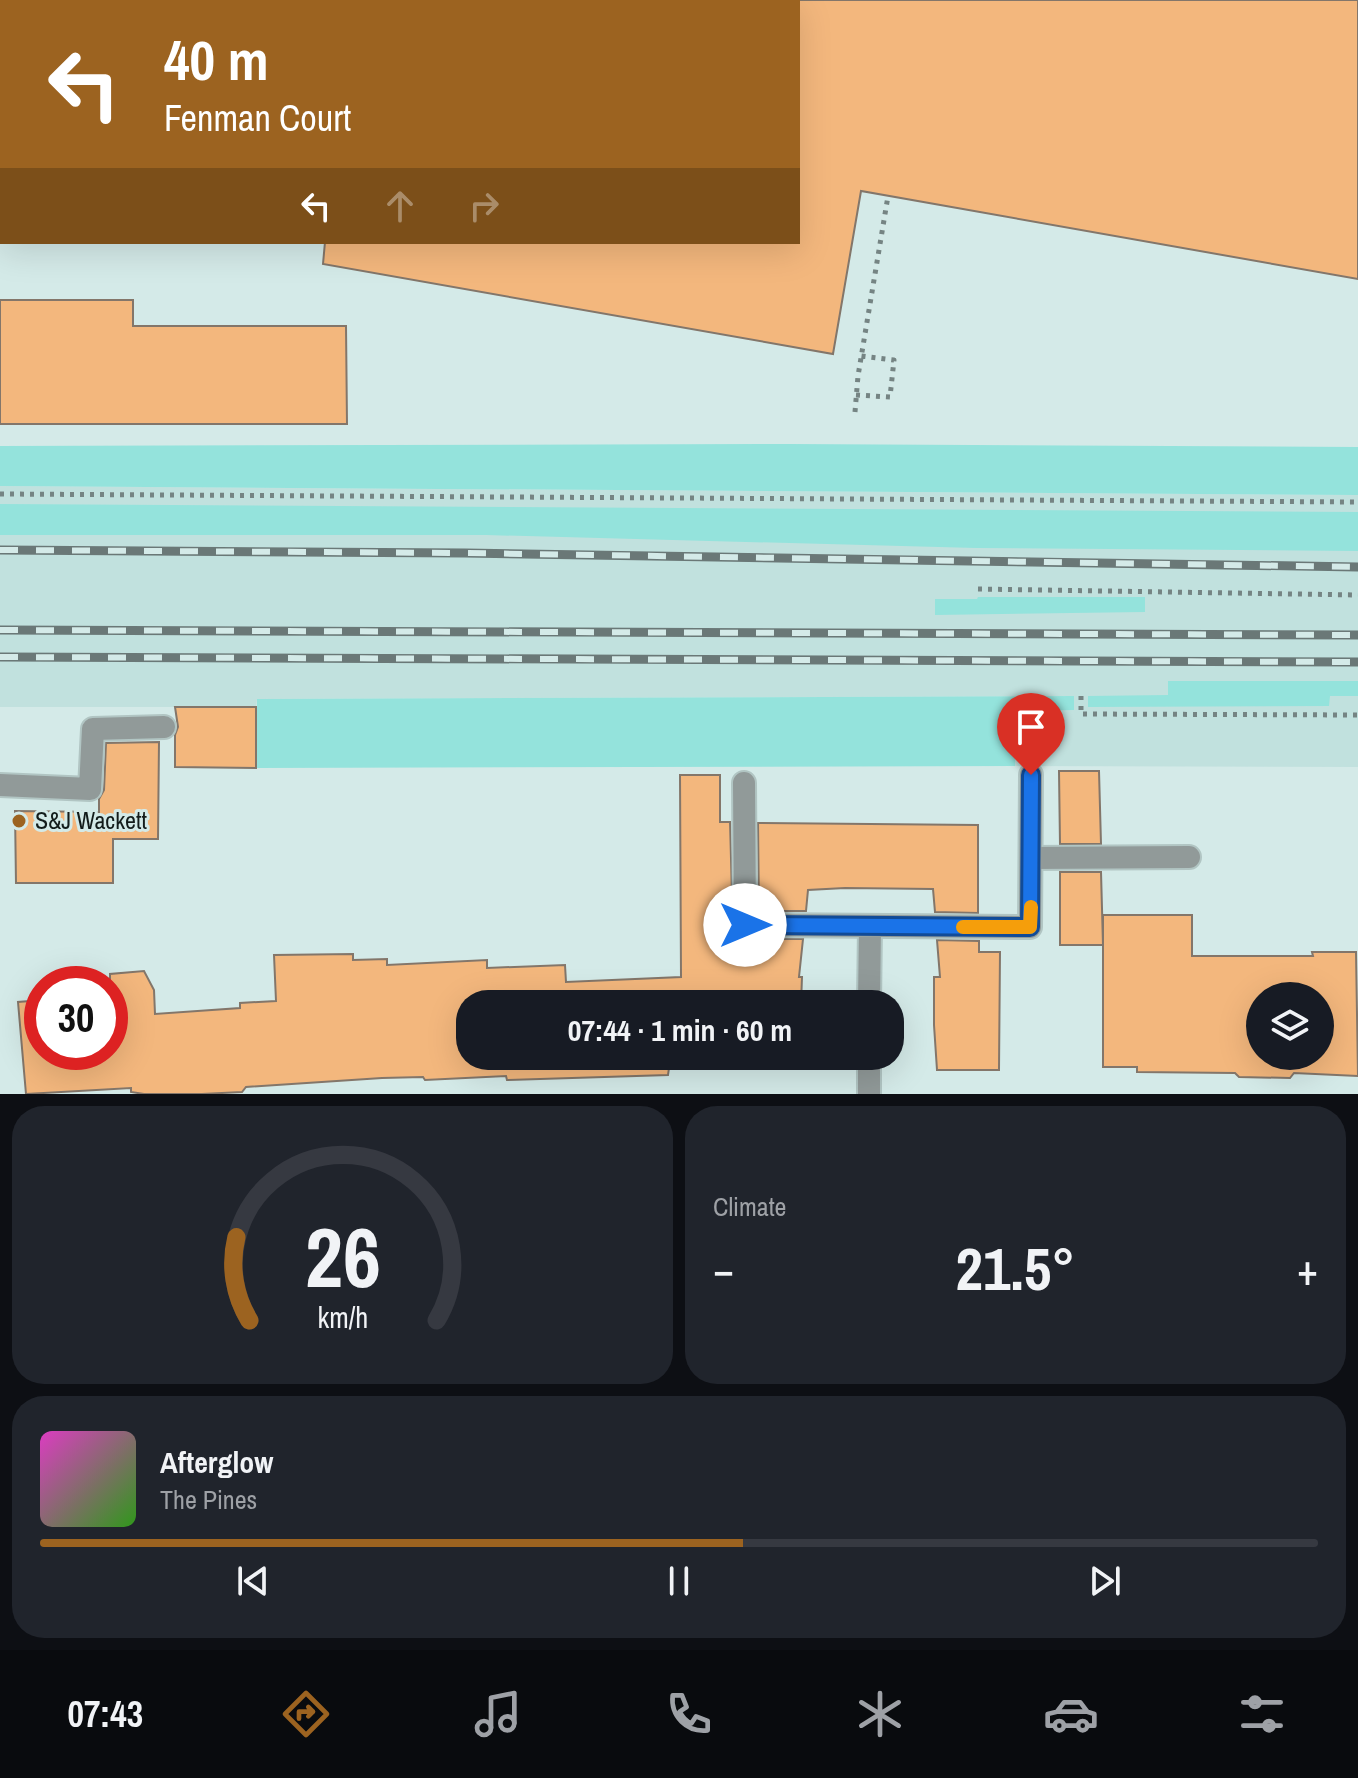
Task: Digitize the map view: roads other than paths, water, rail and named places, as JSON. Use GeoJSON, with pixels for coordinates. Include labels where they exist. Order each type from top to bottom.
{"type":"FeatureCollection","features":[{"type":"Feature","properties":{"kind":"street"},"geometry":{"type":"LineString","coordinates":[[0,785],[90,789],[93,729],[164,727]]}},
{"type":"Feature","properties":{"kind":"street"},"geometry":{"type":"LineString","coordinates":[[744,783],[745,925],[1030,927],[1031,775]]}},
{"type":"Feature","properties":{"kind":"street"},"geometry":{"type":"LineString","coordinates":[[1031,858],[1189,857]]}},
{"type":"Feature","properties":{"kind":"street"},"geometry":{"type":"LineString","coordinates":[[869,990],[870,926]]}},
{"type":"Feature","properties":{"kind":"street"},"geometry":{"type":"LineString","coordinates":[[869,1070],[869,1094]]}},
{"type":"Feature","properties":{"kind":"railway"},"geometry":{"type":"LineString","coordinates":[[0,550],[465,553],[1358,567]]}},
{"type":"Feature","properties":{"kind":"railway"},"geometry":{"type":"LineString","coordinates":[[0,630],[1358,635]]}},
{"type":"Feature","properties":{"kind":"railway"},"geometry":{"type":"LineString","coordinates":[[0,657],[1358,662]]}},
{"type":"Feature","properties":{"kind":"place","name":"S&J Wackett"},"geometry":{"type":"Point","coordinates":[19,821]}}]}
